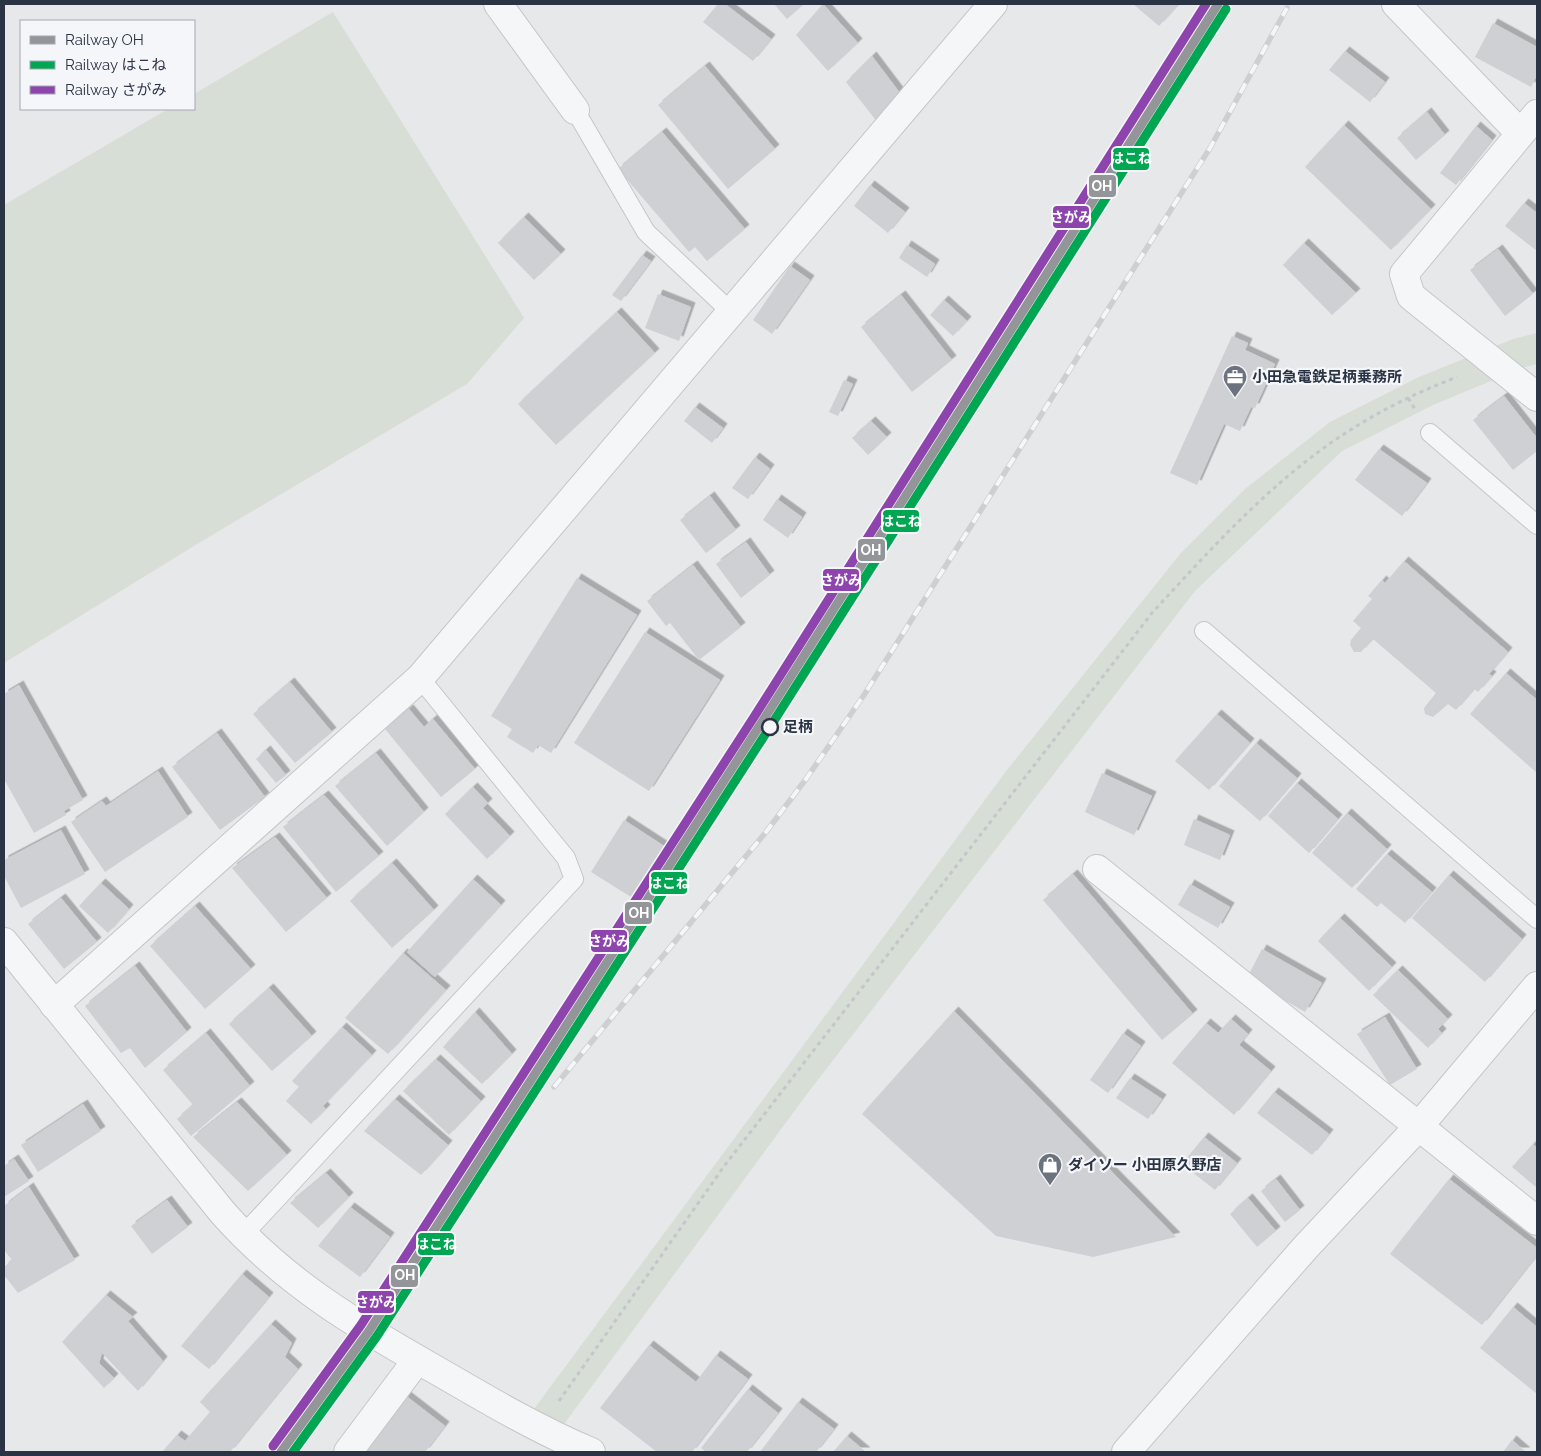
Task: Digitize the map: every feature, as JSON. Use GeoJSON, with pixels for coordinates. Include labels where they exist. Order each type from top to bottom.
{"type":"FeatureCollection","features":[{"type":"Feature","properties":{"kind":"street"},"geometry":{"type":"LineString","coordinates":[[498,4],[575,110]]}},
{"type":"Feature","properties":{"kind":"street"},"geometry":{"type":"LineString","coordinates":[[54,1005],[420,678],[730,311],[993,4]]}},
{"type":"Feature","properties":{"kind":"street"},"geometry":{"type":"LineString","coordinates":[[1396,4],[1529,124],[1404,274],[1410,296],[1537,397]]}},
{"type":"Feature","properties":{"kind":"street"},"geometry":{"type":"LineString","coordinates":[[1097,869],[1537,1221]]}},
{"type":"Feature","properties":{"kind":"street"},"geometry":{"type":"LineString","coordinates":[[4,942],[242,1235],[290,1278],[330,1307],[417,1360],[543,1432],[590,1452]]}},
{"type":"Feature","properties":{"kind":"street"},"geometry":{"type":"LineString","coordinates":[[1126,1452],[1306,1248],[1419,1126],[1537,986]]}},
{"type":"Feature","properties":{"kind":"street"},"geometry":{"type":"LineString","coordinates":[[348,1452],[417,1360]]}},
{"type":"Feature","properties":{"kind":"lane"},"geometry":{"type":"LineString","coordinates":[[575,110],[646,232],[730,311]]}},
{"type":"Feature","properties":{"kind":"lane"},"geometry":{"type":"LineString","coordinates":[[1430,433],[1537,525]]}},
{"type":"Feature","properties":{"kind":"lane"},"geometry":{"type":"LineString","coordinates":[[1204,631],[1537,919]]}},
{"type":"Feature","properties":{"kind":"lane"},"geometry":{"type":"LineString","coordinates":[[242,1235],[574,879],[566,858],[420,678]]}},
{"type":"Feature","properties":{"kind":"path"},"geometry":{"type":"LineString","coordinates":[[543,1432],[561,1398],[725,1165],[1152,613],[1247,514],[1291,474],[1338,438],[1387,408],[1493,362]]}},
{"type":"Feature","properties":{"kind":"shaded area"},"geometry":{"type":"Polygon","coordinates":[[[333,12],[524,318],[467,384],[202,541],[4,663],[4,205],[166,110],[195,110],[195,93],[333,12]]]}},
{"type":"Feature","properties":{"kind":"shaded area"},"geometry":{"type":"Polygon","coordinates":[[[1537,333],[1537,364],[1522,368],[1433,405],[1342,451],[1195,591],[807,1094],[564,1424],[534,1409],[1007,770],[1181,553],[1245,489],[1330,422],[1419,377],[1513,339],[1537,333]]]}},
{"type":"Feature","properties":{"kind":"building"},"geometry":{"type":"Polygon","coordinates":[[[718,4],[725,4],[771,39],[753,61],[703,22],[718,4]]]}},
{"type":"Feature","properties":{"kind":"building"},"geometry":{"type":"Polygon","coordinates":[[[774,4],[804,4],[787,19],[774,4]]]}},
{"type":"Feature","properties":{"kind":"building"},"geometry":{"type":"Polygon","coordinates":[[[823,4],[858,43],[828,71],[796,35],[823,4]]]}},
{"type":"Feature","properties":{"kind":"building"},"geometry":{"type":"Polygon","coordinates":[[[1133,4],[1176,4],[1178,5],[1159,26],[1133,4]]]}},
{"type":"Feature","properties":{"kind":"building"},"geometry":{"type":"Polygon","coordinates":[[[1493,23],[1537,47],[1537,75],[1531,87],[1475,57],[1493,23]]]}},
{"type":"Feature","properties":{"kind":"building"},"geometry":{"type":"Polygon","coordinates":[[[1345,51],[1385,82],[1370,102],[1329,70],[1345,51]]]}},
{"type":"Feature","properties":{"kind":"building"},"geometry":{"type":"Polygon","coordinates":[[[872,56],[903,97],[878,123],[846,82],[872,56]]]}},
{"type":"Feature","properties":{"kind":"building"},"geometry":{"type":"Polygon","coordinates":[[[705,66],[775,149],[728,189],[658,105],[705,66]]]}},
{"type":"Feature","properties":{"kind":"building"},"geometry":{"type":"Polygon","coordinates":[[[1427,112],[1445,135],[1416,160],[1397,138],[1427,112]]]}},
{"type":"Feature","properties":{"kind":"building"},"geometry":{"type":"Polygon","coordinates":[[[1344,125],[1431,209],[1391,250],[1305,167],[1344,125]]]}},
{"type":"Feature","properties":{"kind":"building"},"geometry":{"type":"Polygon","coordinates":[[[1476,126],[1492,140],[1456,185],[1440,173],[1476,126]]]}},
{"type":"Feature","properties":{"kind":"building"},"geometry":{"type":"Polygon","coordinates":[[[662,132],[745,229],[707,261],[695,247],[689,252],[618,169],[662,132]]]}},
{"type":"Feature","properties":{"kind":"building"},"geometry":{"type":"Polygon","coordinates":[[[870,185],[905,212],[888,233],[854,206],[870,185]]]}},
{"type":"Feature","properties":{"kind":"building"},"geometry":{"type":"Polygon","coordinates":[[[1524,203],[1537,213],[1537,251],[1505,226],[1524,203]]]}},
{"type":"Feature","properties":{"kind":"building"},"geometry":{"type":"Polygon","coordinates":[[[524,217],[561,254],[534,280],[498,243],[524,217]]]}},
{"type":"Feature","properties":{"kind":"building"},"geometry":{"type":"Polygon","coordinates":[[[1304,243],[1356,293],[1332,315],[1283,265],[1304,243]]]}},
{"type":"Feature","properties":{"kind":"building"},"geometry":{"type":"Polygon","coordinates":[[[907,245],[935,264],[927,277],[899,258],[907,245]]]}},
{"type":"Feature","properties":{"kind":"building"},"geometry":{"type":"Polygon","coordinates":[[[1498,249],[1533,294],[1505,316],[1470,270],[1498,249]]]}},
{"type":"Feature","properties":{"kind":"building"},"geometry":{"type":"Polygon","coordinates":[[[642,255],[651,261],[621,301],[612,295],[642,255]]]}},
{"type":"Feature","properties":{"kind":"building"},"geometry":{"type":"Polygon","coordinates":[[[790,266],[810,280],[772,334],[753,320],[790,266]]]}},
{"type":"Feature","properties":{"kind":"building"},"geometry":{"type":"Polygon","coordinates":[[[658,294],[691,307],[679,341],[645,328],[658,294]]]}},
{"type":"Feature","properties":{"kind":"building"},"geometry":{"type":"Polygon","coordinates":[[[901,295],[952,360],[912,392],[861,327],[901,295]]]}},
{"type":"Feature","properties":{"kind":"building"},"geometry":{"type":"Polygon","coordinates":[[[944,300],[967,321],[953,336],[930,315],[944,300]]]}},
{"type":"Feature","properties":{"kind":"building"},"geometry":{"type":"Polygon","coordinates":[[[617,312],[655,353],[556,445],[518,404],[617,312]]]}},
{"type":"Feature","properties":{"kind":"building"},"geometry":{"type":"Polygon","coordinates":[[[1232,336],[1248,343],[1245,350],[1275,364],[1255,408],[1251,407],[1240,431],[1224,424],[1197,485],[1170,473],[1232,336]]]}},
{"type":"Feature","properties":{"kind":"building"},"geometry":{"type":"Polygon","coordinates":[[[844,380],[853,384],[838,416],[829,412],[844,380]]]}},
{"type":"Feature","properties":{"kind":"building"},"geometry":{"type":"Polygon","coordinates":[[[1504,396],[1537,438],[1537,451],[1513,470],[1473,420],[1504,396]]]}},
{"type":"Feature","properties":{"kind":"building"},"geometry":{"type":"Polygon","coordinates":[[[695,407],[723,428],[712,443],[684,421],[695,407]]]}},
{"type":"Feature","properties":{"kind":"building"},"geometry":{"type":"Polygon","coordinates":[[[871,421],[887,437],[868,455],[852,438],[871,421]]]}},
{"type":"Feature","properties":{"kind":"building"},"geometry":{"type":"Polygon","coordinates":[[[1379,449],[1427,483],[1402,516],[1355,480],[1379,449]]]}},
{"type":"Feature","properties":{"kind":"building"},"geometry":{"type":"Polygon","coordinates":[[[755,457],[770,469],[748,499],[732,488],[755,457]]]}},
{"type":"Feature","properties":{"kind":"building"},"geometry":{"type":"Polygon","coordinates":[[[710,496],[736,530],[706,553],[680,520],[710,496]]]}},
{"type":"Feature","properties":{"kind":"building"},"geometry":{"type":"Polygon","coordinates":[[[777,499],[802,517],[788,538],[763,520],[777,499]]]}},
{"type":"Feature","properties":{"kind":"building"},"geometry":{"type":"Polygon","coordinates":[[[746,542],[770,575],[741,598],[716,564],[746,542]]]}},
{"type":"Feature","properties":{"kind":"building"},"geometry":{"type":"Polygon","coordinates":[[[1404,561],[1508,652],[1489,674],[1492,676],[1478,692],[1474,689],[1456,710],[1448,704],[1433,717],[1425,714],[1424,708],[1436,693],[1373,639],[1361,652],[1354,652],[1350,645],[1351,640],[1361,628],[1353,621],[1372,599],[1368,596],[1382,580],[1385,583],[1404,561]]]}},
{"type":"Feature","properties":{"kind":"building"},"geometry":{"type":"Polygon","coordinates":[[[693,565],[741,627],[699,660],[670,623],[666,626],[647,601],[693,565]]]}},
{"type":"Feature","properties":{"kind":"building"},"geometry":{"type":"Polygon","coordinates":[[[577,578],[637,615],[551,753],[538,745],[533,753],[507,737],[512,729],[491,716],[577,578]]]}},
{"type":"Feature","properties":{"kind":"building"},"geometry":{"type":"Polygon","coordinates":[[[645,632],[720,680],[649,791],[574,743],[645,632]]]}},
{"type":"Feature","properties":{"kind":"building"},"geometry":{"type":"Polygon","coordinates":[[[1506,673],[1537,700],[1537,773],[1470,714],[1506,673]]]}},
{"type":"Feature","properties":{"kind":"building"},"geometry":{"type":"Polygon","coordinates":[[[290,682],[332,732],[295,763],[253,714],[290,682]]]}},
{"type":"Feature","properties":{"kind":"building"},"geometry":{"type":"Polygon","coordinates":[[[19,685],[83,800],[64,811],[66,815],[34,833],[4,779],[4,694],[19,685]]]}},
{"type":"Feature","properties":{"kind":"building"},"geometry":{"type":"Polygon","coordinates":[[[409,709],[424,727],[433,719],[475,769],[441,797],[385,729],[409,709]]]}},
{"type":"Feature","properties":{"kind":"building"},"geometry":{"type":"Polygon","coordinates":[[[1217,714],[1250,743],[1209,790],[1175,761],[1217,714]]]}},
{"type":"Feature","properties":{"kind":"building"},"geometry":{"type":"Polygon","coordinates":[[[217,733],[265,797],[220,830],[172,767],[217,733]]]}},
{"type":"Feature","properties":{"kind":"building"},"geometry":{"type":"Polygon","coordinates":[[[1256,743],[1297,778],[1260,821],[1219,786],[1256,743]]]}},
{"type":"Feature","properties":{"kind":"building"},"geometry":{"type":"Polygon","coordinates":[[[266,750],[286,775],[276,783],[256,759],[266,750]]]}},
{"type":"Feature","properties":{"kind":"building"},"geometry":{"type":"Polygon","coordinates":[[[376,753],[424,812],[387,846],[335,786],[376,753]]]}},
{"type":"Feature","properties":{"kind":"building"},"geometry":{"type":"Polygon","coordinates":[[[158,771],[188,817],[105,872],[71,822],[102,801],[106,806],[158,771]]]}},
{"type":"Feature","properties":{"kind":"building"},"geometry":{"type":"Polygon","coordinates":[[[1102,773],[1152,796],[1134,835],[1085,812],[1102,773]]]}},
{"type":"Feature","properties":{"kind":"building"},"geometry":{"type":"Polygon","coordinates":[[[1297,783],[1338,819],[1309,853],[1268,816],[1297,783]]]}},
{"type":"Feature","properties":{"kind":"building"},"geometry":{"type":"Polygon","coordinates":[[[473,787],[488,803],[483,808],[510,836],[487,859],[445,814],[473,787]]]}},
{"type":"Feature","properties":{"kind":"building"},"geometry":{"type":"Polygon","coordinates":[[[324,795],[379,856],[336,892],[283,827],[324,795]]]}},
{"type":"Feature","properties":{"kind":"building"},"geometry":{"type":"Polygon","coordinates":[[[1347,813],[1387,849],[1352,888],[1312,853],[1347,813]]]}},
{"type":"Feature","properties":{"kind":"building"},"geometry":{"type":"Polygon","coordinates":[[[1194,819],[1230,835],[1220,860],[1184,845],[1194,819]]]}},
{"type":"Feature","properties":{"kind":"building"},"geometry":{"type":"Polygon","coordinates":[[[624,820],[664,846],[631,897],[591,872],[624,820]]]}},
{"type":"Feature","properties":{"kind":"building"},"geometry":{"type":"Polygon","coordinates":[[[61,830],[85,874],[21,908],[4,876],[4,860],[61,830]]]}},
{"type":"Feature","properties":{"kind":"building"},"geometry":{"type":"Polygon","coordinates":[[[275,837],[327,898],[286,932],[232,868],[275,837]]]}},
{"type":"Feature","properties":{"kind":"building"},"geometry":{"type":"Polygon","coordinates":[[[1387,854],[1432,892],[1405,923],[1381,903],[1377,907],[1356,889],[1387,854]]]}},
{"type":"Feature","properties":{"kind":"building"},"geometry":{"type":"Polygon","coordinates":[[[392,863],[434,910],[392,948],[350,901],[392,863]]]}},
{"type":"Feature","properties":{"kind":"building"},"geometry":{"type":"Polygon","coordinates":[[[1073,874],[1193,1014],[1162,1040],[1043,900],[1073,874]]]}},
{"type":"Feature","properties":{"kind":"building"},"geometry":{"type":"Polygon","coordinates":[[[1449,875],[1522,939],[1485,982],[1412,918],[1449,875]]]}},
{"type":"Feature","properties":{"kind":"building"},"geometry":{"type":"Polygon","coordinates":[[[473,879],[501,905],[435,977],[407,952],[473,879]]]}},
{"type":"Feature","properties":{"kind":"building"},"geometry":{"type":"Polygon","coordinates":[[[101,883],[129,909],[108,933],[79,906],[101,883]]]}},
{"type":"Feature","properties":{"kind":"building"},"geometry":{"type":"Polygon","coordinates":[[[1190,884],[1230,907],[1218,928],[1178,905],[1190,884]]]}},
{"type":"Feature","properties":{"kind":"building"},"geometry":{"type":"Polygon","coordinates":[[[61,898],[97,942],[64,969],[28,924],[61,898]]]}},
{"type":"Feature","properties":{"kind":"building"},"geometry":{"type":"Polygon","coordinates":[[[195,906],[251,969],[205,1009],[150,946],[195,906]]]}},
{"type":"Feature","properties":{"kind":"building"},"geometry":{"type":"Polygon","coordinates":[[[1340,918],[1392,967],[1369,991],[1318,941],[1340,918]]]}},
{"type":"Feature","properties":{"kind":"building"},"geometry":{"type":"Polygon","coordinates":[[[1262,949],[1322,983],[1305,1012],[1247,978],[1262,949]]]}},
{"type":"Feature","properties":{"kind":"building"},"geometry":{"type":"Polygon","coordinates":[[[403,953],[446,990],[388,1054],[345,1018],[403,953]]]}},
{"type":"Feature","properties":{"kind":"building"},"geometry":{"type":"Polygon","coordinates":[[[135,966],[187,1032],[145,1068],[130,1048],[121,1053],[85,1006],[135,966]]]}},
{"type":"Feature","properties":{"kind":"building"},"geometry":{"type":"Polygon","coordinates":[[[1398,970],[1448,1019],[1438,1029],[1442,1033],[1428,1048],[1373,995],[1398,970]]]}},
{"type":"Feature","properties":{"kind":"building"},"geometry":{"type":"Polygon","coordinates":[[[269,988],[312,1036],[272,1071],[229,1024],[269,988]]]}},
{"type":"Feature","properties":{"kind":"building"},"geometry":{"type":"Polygon","coordinates":[[[954,1011],[1176,1237],[1093,1257],[996,1236],[862,1114],[954,1011]]]}},
{"type":"Feature","properties":{"kind":"building"},"geometry":{"type":"Polygon","coordinates":[[[475,1012],[512,1054],[482,1084],[443,1047],[475,1012]]]}},
{"type":"Feature","properties":{"kind":"building"},"geometry":{"type":"Polygon","coordinates":[[[1385,1017],[1417,1069],[1390,1085],[1357,1034],[1385,1017]]]}},
{"type":"Feature","properties":{"kind":"building"},"geometry":{"type":"Polygon","coordinates":[[[1231,1019],[1248,1034],[1239,1045],[1271,1071],[1234,1115],[1172,1063],[1206,1023],[1218,1033],[1231,1019]]]}},
{"type":"Feature","properties":{"kind":"building"},"geometry":{"type":"Polygon","coordinates":[[[342,1027],[372,1055],[323,1106],[326,1109],[311,1124],[286,1101],[299,1087],[292,1081],[342,1027]]]}},
{"type":"Feature","properties":{"kind":"building"},"geometry":{"type":"Polygon","coordinates":[[[206,1033],[250,1086],[191,1136],[177,1119],[193,1105],[163,1070],[206,1033]]]}},
{"type":"Feature","properties":{"kind":"building"},"geometry":{"type":"Polygon","coordinates":[[[1123,1033],[1141,1046],[1108,1093],[1090,1080],[1123,1033]]]}},
{"type":"Feature","properties":{"kind":"building"},"geometry":{"type":"Polygon","coordinates":[[[436,1059],[481,1101],[449,1135],[403,1091],[436,1059]]]}},
{"type":"Feature","properties":{"kind":"building"},"geometry":{"type":"Polygon","coordinates":[[[1130,1078],[1162,1099],[1148,1119],[1116,1098],[1130,1078]]]}},
{"type":"Feature","properties":{"kind":"building"},"geometry":{"type":"Polygon","coordinates":[[[1274,1092],[1329,1134],[1312,1155],[1257,1113],[1274,1092]]]}},
{"type":"Feature","properties":{"kind":"building"},"geometry":{"type":"Polygon","coordinates":[[[395,1099],[448,1145],[421,1175],[364,1131],[395,1099]]]}},
{"type":"Feature","properties":{"kind":"building"},"geometry":{"type":"Polygon","coordinates":[[[237,1102],[287,1155],[248,1191],[193,1137],[237,1102]]]}},
{"type":"Feature","properties":{"kind":"building"},"geometry":{"type":"Polygon","coordinates":[[[83,1104],[101,1131],[38,1172],[21,1145],[83,1104]]]}},
{"type":"Feature","properties":{"kind":"building"},"geometry":{"type":"Polygon","coordinates":[[[1204,1137],[1237,1163],[1215,1190],[1182,1164],[1204,1137]]]}},
{"type":"Feature","properties":{"kind":"building"},"geometry":{"type":"Polygon","coordinates":[[[1533,1144],[1537,1148],[1537,1188],[1512,1167],[1533,1144]]]}},
{"type":"Feature","properties":{"kind":"building"},"geometry":{"type":"Polygon","coordinates":[[[14,1159],[29,1181],[4,1197],[4,1166],[14,1159]]]}},
{"type":"Feature","properties":{"kind":"building"},"geometry":{"type":"Polygon","coordinates":[[[326,1173],[349,1197],[318,1228],[290,1203],[326,1173]]]}},
{"type":"Feature","properties":{"kind":"building"},"geometry":{"type":"Polygon","coordinates":[[[1276,1179],[1300,1210],[1285,1222],[1261,1191],[1276,1179]]]}},
{"type":"Feature","properties":{"kind":"building"},"geometry":{"type":"Polygon","coordinates":[[[1449,1179],[1537,1248],[1537,1255],[1482,1325],[1390,1254],[1449,1179]]]}},
{"type":"Feature","properties":{"kind":"building"},"geometry":{"type":"Polygon","coordinates":[[[29,1187],[75,1260],[18,1293],[4,1275],[4,1267],[12,1260],[4,1250],[4,1206],[29,1187]]]}},
{"type":"Feature","properties":{"kind":"building"},"geometry":{"type":"Polygon","coordinates":[[[1248,1198],[1276,1231],[1257,1247],[1230,1214],[1248,1198]]]}},
{"type":"Feature","properties":{"kind":"building"},"geometry":{"type":"Polygon","coordinates":[[[167,1200],[188,1227],[152,1254],[131,1226],[167,1200]]]}},
{"type":"Feature","properties":{"kind":"building"},"geometry":{"type":"Polygon","coordinates":[[[350,1207],[390,1237],[360,1277],[318,1246],[350,1207]]]}},
{"type":"Feature","properties":{"kind":"building"},"geometry":{"type":"Polygon","coordinates":[[[242,1274],[269,1297],[209,1369],[181,1346],[242,1274]]]}},
{"type":"Feature","properties":{"kind":"building"},"geometry":{"type":"Polygon","coordinates":[[[106,1295],[133,1317],[128,1321],[163,1361],[138,1391],[102,1353],[99,1363],[114,1378],[104,1388],[62,1342],[106,1295]]]}},
{"type":"Feature","properties":{"kind":"building"},"geometry":{"type":"Polygon","coordinates":[[[1513,1307],[1537,1327],[1537,1394],[1480,1348],[1513,1307]]]}},
{"type":"Feature","properties":{"kind":"building"},"geometry":{"type":"Polygon","coordinates":[[[271,1324],[292,1343],[285,1357],[298,1369],[230,1452],[162,1452],[177,1435],[185,1441],[210,1412],[200,1402],[271,1324]]]}},
{"type":"Feature","properties":{"kind":"building"},"geometry":{"type":"Polygon","coordinates":[[[649,1345],[696,1382],[716,1355],[748,1379],[692,1452],[657,1452],[600,1408],[649,1345]]]}},
{"type":"Feature","properties":{"kind":"building"},"geometry":{"type":"Polygon","coordinates":[[[748,1389],[778,1413],[747,1452],[706,1452],[701,1448],[748,1389]]]}},
{"type":"Feature","properties":{"kind":"building"},"geometry":{"type":"Polygon","coordinates":[[[401,1392],[445,1426],[425,1452],[354,1452],[401,1392]]]}},
{"type":"Feature","properties":{"kind":"building"},"geometry":{"type":"Polygon","coordinates":[[[798,1402],[834,1429],[816,1452],[760,1452],[798,1402]]]}},
{"type":"Feature","properties":{"kind":"building"},"geometry":{"type":"Polygon","coordinates":[[[847,1436],[866,1452],[833,1452],[847,1436]]]}},
{"type":"Feature","properties":{"kind":"building"},"geometry":{"type":"Polygon","coordinates":[[[1512,1440],[1526,1452],[1503,1452],[1512,1440]]]}},
{"type":"Feature","properties":{"kind":"railway"},"geometry":{"type":"LineString","coordinates":[[554,1087],[766,832],[806,779],[864,695],[1210,148],[1287,8]]}},
{"type":"Feature","properties":{"kind":"rail line","name":"さがみ"},"geometry":{"type":"LineString","coordinates":[[273,1446],[361,1325],[754,717],[1206,4]]}},
{"type":"Feature","properties":{"kind":"rail line","name":"OH"},"geometry":{"type":"LineString","coordinates":[[281,1452],[369,1331],[762,722],[1218,4]]}},
{"type":"Feature","properties":{"kind":"rail line","name":"はこね"},"geometry":{"type":"LineString","coordinates":[[293,1452],[377,1336],[770,727],[1226,9]]}},
{"type":"Feature","properties":{"kind":"place","name":"小田急電鉄足柄乗務所"},"geometry":{"type":"Point","coordinates":[1235,398]}},
{"type":"Feature","properties":{"kind":"place","name":"足柄"},"geometry":{"type":"Point","coordinates":[770,727]}},
{"type":"Feature","properties":{"kind":"place","name":"ダイソー 小田原久野店"},"geometry":{"type":"Point","coordinates":[1050,1186]}}]}
